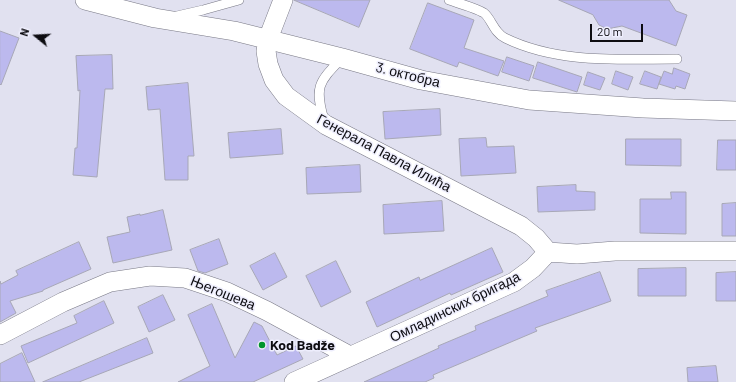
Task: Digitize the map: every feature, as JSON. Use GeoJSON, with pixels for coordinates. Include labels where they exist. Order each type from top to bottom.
{"type":"FeatureCollection","features":[{"type":"Feature","properties":{"kind":"street","name":"3. октобра"},"geometry":{"type":"LineString","coordinates":[[85,0],[155,18],[234,31],[268,39],[421,80],[529,100],[643,108],[736,111]]}},
{"type":"Feature","properties":{"kind":"street","name":"Генерала Павла Илића"},"geometry":{"type":"LineString","coordinates":[[283,0],[268,39],[266,51],[268,64],[274,80],[286,96],[326,125],[521,226],[536,238],[548,252]]}},
{"type":"Feature","properties":{"kind":"street"},"geometry":{"type":"LineString","coordinates":[[548,252],[577,254],[615,251],[736,251]]}},
{"type":"Feature","properties":{"kind":"street","name":"Омладинских бригада"},"geometry":{"type":"LineString","coordinates":[[294,382],[514,282],[533,268],[548,252]]}},
{"type":"Feature","properties":{"kind":"street","name":"Његошева"},"geometry":{"type":"LineString","coordinates":[[0,335],[63,302],[110,282],[150,276],[185,278],[227,292],[267,311],[350,356]]}},
{"type":"Feature","properties":{"kind":"lane"},"geometry":{"type":"LineString","coordinates":[[155,18],[178,16],[239,0]]}},
{"type":"Feature","properties":{"kind":"lane"},"geometry":{"type":"LineString","coordinates":[[449,0],[484,13],[493,27],[503,38],[536,49],[584,58],[677,59]]}},
{"type":"Feature","properties":{"kind":"lane"},"geometry":{"type":"LineString","coordinates":[[326,125],[319,103],[321,83],[342,58]]}},
{"type":"Feature","properties":{"kind":"building"},"geometry":{"type":"Polygon","coordinates":[[[294,0],[370,0],[359,27],[294,0]]]}},
{"type":"Feature","properties":{"kind":"building"},"geometry":{"type":"Polygon","coordinates":[[[559,0],[669,0],[676,11],[687,15],[676,46],[622,26],[607,29],[599,25],[593,15],[559,0]]]}},
{"type":"Feature","properties":{"kind":"building"},"geometry":{"type":"Polygon","coordinates":[[[428,3],[474,20],[464,48],[504,61],[498,76],[459,62],[457,67],[410,49],[428,3]]]}},
{"type":"Feature","properties":{"kind":"building"},"geometry":{"type":"Polygon","coordinates":[[[0,31],[19,38],[1,85],[0,84],[0,31]]]}},
{"type":"Feature","properties":{"kind":"building"},"geometry":{"type":"Polygon","coordinates":[[[112,55],[113,89],[105,89],[97,177],[73,175],[75,148],[77,148],[80,90],[78,91],[76,56],[112,55]]]}},
{"type":"Feature","properties":{"kind":"building"},"geometry":{"type":"Polygon","coordinates":[[[507,57],[534,66],[529,81],[502,72],[507,57]]]}},
{"type":"Feature","properties":{"kind":"building"},"geometry":{"type":"Polygon","coordinates":[[[538,62],[582,77],[577,92],[533,78],[538,62]]]}},
{"type":"Feature","properties":{"kind":"building"},"geometry":{"type":"Polygon","coordinates":[[[674,68],[690,74],[685,89],[676,86],[675,89],[659,84],[664,71],[672,74],[674,68]]]}},
{"type":"Feature","properties":{"kind":"building"},"geometry":{"type":"Polygon","coordinates":[[[616,71],[633,77],[628,90],[612,84],[616,71]]]}},
{"type":"Feature","properties":{"kind":"building"},"geometry":{"type":"Polygon","coordinates":[[[645,71],[661,77],[657,89],[640,84],[645,71]]]}},
{"type":"Feature","properties":{"kind":"building"},"geometry":{"type":"Polygon","coordinates":[[[588,72],[605,78],[600,90],[584,85],[588,72]]]}},
{"type":"Feature","properties":{"kind":"building"},"geometry":{"type":"Polygon","coordinates":[[[188,83],[194,156],[188,156],[188,180],[165,180],[160,109],[148,110],[146,87],[188,83]]]}},
{"type":"Feature","properties":{"kind":"building"},"geometry":{"type":"Polygon","coordinates":[[[440,109],[441,135],[385,139],[383,112],[440,109]]]}},
{"type":"Feature","properties":{"kind":"building"},"geometry":{"type":"Polygon","coordinates":[[[281,129],[283,154],[230,158],[228,133],[281,129]]]}},
{"type":"Feature","properties":{"kind":"building"},"geometry":{"type":"Polygon","coordinates":[[[486,138],[487,147],[514,146],[516,173],[461,176],[459,139],[486,138]]]}},
{"type":"Feature","properties":{"kind":"building"},"geometry":{"type":"Polygon","coordinates":[[[626,139],[681,139],[681,166],[626,165],[626,139]]]}},
{"type":"Feature","properties":{"kind":"building"},"geometry":{"type":"Polygon","coordinates":[[[718,140],[736,140],[736,170],[717,170],[718,140]]]}},
{"type":"Feature","properties":{"kind":"building"},"geometry":{"type":"Polygon","coordinates":[[[360,165],[361,192],[307,194],[306,168],[360,165]]]}},
{"type":"Feature","properties":{"kind":"building"},"geometry":{"type":"Polygon","coordinates":[[[576,185],[576,191],[595,192],[595,210],[538,212],[537,187],[576,185]]]}},
{"type":"Feature","properties":{"kind":"building"},"geometry":{"type":"Polygon","coordinates":[[[671,192],[686,192],[686,234],[640,233],[640,199],[671,199],[671,192]]]}},
{"type":"Feature","properties":{"kind":"building"},"geometry":{"type":"Polygon","coordinates":[[[442,201],[444,231],[384,234],[383,205],[442,201]]]}},
{"type":"Feature","properties":{"kind":"building"},"geometry":{"type":"Polygon","coordinates":[[[736,203],[736,236],[722,236],[722,204],[736,203]]]}},
{"type":"Feature","properties":{"kind":"building"},"geometry":{"type":"Polygon","coordinates":[[[163,210],[172,250],[113,263],[107,237],[130,232],[127,217],[163,210]]]}},
{"type":"Feature","properties":{"kind":"building"},"geometry":{"type":"Polygon","coordinates":[[[219,239],[228,264],[205,273],[198,271],[190,250],[219,239]]]}},
{"type":"Feature","properties":{"kind":"building"},"geometry":{"type":"Polygon","coordinates":[[[79,242],[91,269],[43,291],[10,301],[16,313],[0,322],[0,281],[1,284],[18,275],[16,271],[79,242]]]}},
{"type":"Feature","properties":{"kind":"building"},"geometry":{"type":"Polygon","coordinates":[[[492,248],[503,272],[451,295],[450,293],[377,327],[366,302],[419,277],[420,280],[492,248]]]}},
{"type":"Feature","properties":{"kind":"building"},"geometry":{"type":"Polygon","coordinates":[[[275,253],[287,277],[263,290],[250,266],[275,253]]]}},
{"type":"Feature","properties":{"kind":"building"},"geometry":{"type":"Polygon","coordinates":[[[336,261],[351,292],[321,307],[306,276],[336,261]]]}},
{"type":"Feature","properties":{"kind":"building"},"geometry":{"type":"Polygon","coordinates":[[[686,268],[686,296],[638,296],[638,269],[686,268]]]}},
{"type":"Feature","properties":{"kind":"building"},"geometry":{"type":"Polygon","coordinates":[[[600,272],[611,301],[535,328],[537,331],[433,375],[434,378],[425,382],[364,382],[439,348],[438,346],[476,330],[475,326],[548,296],[546,291],[600,272]]]}},
{"type":"Feature","properties":{"kind":"building"},"geometry":{"type":"Polygon","coordinates":[[[736,272],[736,301],[716,301],[716,273],[736,272]]]}},
{"type":"Feature","properties":{"kind":"building"},"geometry":{"type":"Polygon","coordinates":[[[163,295],[175,320],[149,332],[138,307],[163,295]]]}},
{"type":"Feature","properties":{"kind":"building"},"geometry":{"type":"Polygon","coordinates":[[[104,301],[114,323],[28,363],[21,346],[77,323],[74,316],[104,301]]]}},
{"type":"Feature","properties":{"kind":"building"},"geometry":{"type":"Polygon","coordinates":[[[212,304],[235,358],[254,322],[262,326],[277,355],[296,346],[303,359],[253,382],[178,382],[210,366],[188,315],[212,304]]]}},
{"type":"Feature","properties":{"kind":"building"},"geometry":{"type":"Polygon","coordinates":[[[147,338],[153,353],[79,382],[43,382],[147,338]]]}},
{"type":"Feature","properties":{"kind":"building"},"geometry":{"type":"Polygon","coordinates":[[[22,353],[35,382],[0,382],[0,364],[22,353]]]}},
{"type":"Feature","properties":{"kind":"building"},"geometry":{"type":"Polygon","coordinates":[[[716,366],[718,382],[688,382],[687,368],[716,366]]]}},
{"type":"Feature","properties":{"kind":"place","name":"Kod Badže"},"geometry":{"type":"Point","coordinates":[262,345]}}]}
